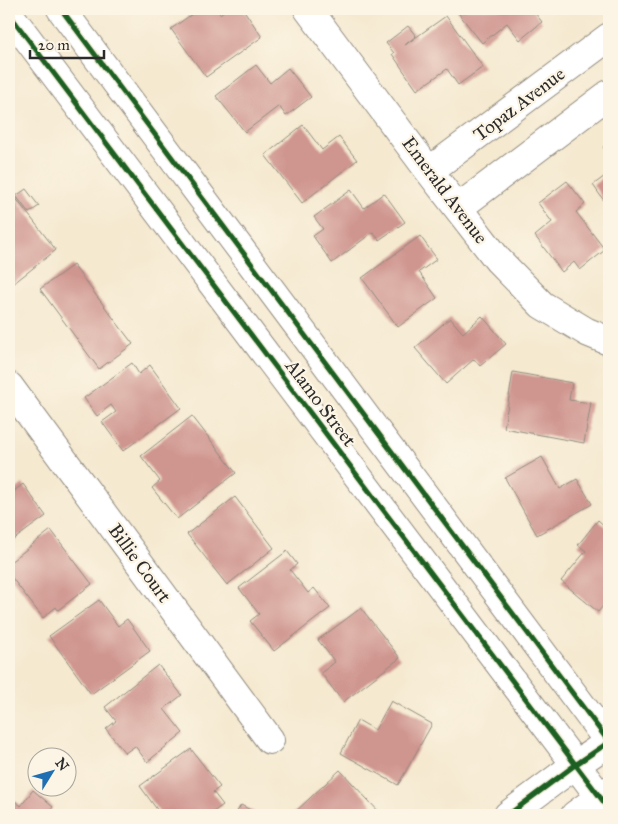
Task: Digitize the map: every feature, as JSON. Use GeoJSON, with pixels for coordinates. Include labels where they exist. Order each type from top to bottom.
{"type":"FeatureCollection","features":[{"type":"Feature","properties":{"kind":"main road","name":"Alamo Street"},"geometry":{"type":"LineString","coordinates":[[61,9],[609,742]]}},
{"type":"Feature","properties":{"kind":"main road","name":"Emerald Avenue"},"geometry":{"type":"LineString","coordinates":[[308,9],[498,260],[542,305],[586,332],[609,341]]}},
{"type":"Feature","properties":{"kind":"main road","name":"Alamo Street"},"geometry":{"type":"LineString","coordinates":[[9,14],[575,765],[606,799]]}},
{"type":"Feature","properties":{"kind":"main road","name":"Topaz Avenue"},"geometry":{"type":"LineString","coordinates":[[429,171],[609,37]]}},
{"type":"Feature","properties":{"kind":"main road"},"geometry":{"type":"LineString","coordinates":[[458,208],[609,94]]}},
{"type":"Feature","properties":{"kind":"main road","name":"Billie Court"},"geometry":{"type":"LineString","coordinates":[[9,386],[270,740]]}},
{"type":"Feature","properties":{"kind":"main road"},"geometry":{"type":"LineString","coordinates":[[508,815],[609,742]]}},
{"type":"Feature","properties":{"kind":"main road"},"geometry":{"type":"LineString","coordinates":[[575,815],[606,799]]}},
{"type":"Feature","properties":{"kind":"building"},"geometry":{"type":"Polygon","coordinates":[[[199,9],[216,9],[220,14],[226,9],[243,9],[262,37],[206,77],[171,29],[199,9]]]}},
{"type":"Feature","properties":{"kind":"building"},"geometry":{"type":"Polygon","coordinates":[[[455,9],[532,9],[542,22],[520,40],[507,23],[482,43],[455,9]]]}},
{"type":"Feature","properties":{"kind":"building"},"geometry":{"type":"Polygon","coordinates":[[[446,16],[483,67],[458,85],[447,69],[417,90],[386,43],[408,26],[416,36],[405,45],[446,16]]]}},
{"type":"Feature","properties":{"kind":"building"},"geometry":{"type":"Polygon","coordinates":[[[256,65],[270,83],[288,68],[311,97],[286,116],[279,106],[245,132],[216,96],[256,65]]]}},
{"type":"Feature","properties":{"kind":"building"},"geometry":{"type":"Polygon","coordinates":[[[303,125],[322,150],[339,137],[357,160],[302,203],[265,155],[303,125]]]}},
{"type":"Feature","properties":{"kind":"building"},"geometry":{"type":"Polygon","coordinates":[[[609,143],[609,155],[603,147],[609,143]]]}},
{"type":"Feature","properties":{"kind":"building"},"geometry":{"type":"Polygon","coordinates":[[[609,173],[609,208],[593,185],[609,173]]]}},
{"type":"Feature","properties":{"kind":"building"},"geometry":{"type":"Polygon","coordinates":[[[567,181],[585,204],[576,212],[605,250],[580,270],[574,262],[562,272],[535,236],[552,222],[538,203],[567,181]]]}},
{"type":"Feature","properties":{"kind":"building"},"geometry":{"type":"Polygon","coordinates":[[[26,189],[39,206],[29,213],[16,196],[26,189]]]}},
{"type":"Feature","properties":{"kind":"building"},"geometry":{"type":"Polygon","coordinates":[[[351,190],[364,208],[384,193],[405,222],[379,240],[373,232],[332,263],[313,236],[323,229],[314,217],[351,190]]]}},
{"type":"Feature","properties":{"kind":"building"},"geometry":{"type":"Polygon","coordinates":[[[14,196],[56,250],[9,287],[9,200],[14,196]]]}},
{"type":"Feature","properties":{"kind":"building"},"geometry":{"type":"Polygon","coordinates":[[[420,236],[437,259],[419,272],[437,298],[398,327],[362,278],[420,236]]]}},
{"type":"Feature","properties":{"kind":"building"},"geometry":{"type":"Polygon","coordinates":[[[73,265],[133,344],[99,369],[40,289],[73,265]]]}},
{"type":"Feature","properties":{"kind":"building"},"geometry":{"type":"Polygon","coordinates":[[[482,316],[506,344],[480,366],[474,359],[446,384],[415,348],[450,318],[463,333],[482,316]]]}},
{"type":"Feature","properties":{"kind":"building"},"geometry":{"type":"Polygon","coordinates":[[[132,363],[139,374],[150,365],[181,408],[123,451],[102,422],[116,412],[111,405],[97,416],[84,398],[132,363]]]}},
{"type":"Feature","properties":{"kind":"building"},"geometry":{"type":"Polygon","coordinates":[[[513,372],[572,383],[569,400],[591,403],[584,443],[504,428],[513,372]]]}},
{"type":"Feature","properties":{"kind":"building"},"geometry":{"type":"Polygon","coordinates":[[[192,416],[236,473],[177,519],[152,488],[160,481],[141,456],[192,416]]]}},
{"type":"Feature","properties":{"kind":"building"},"geometry":{"type":"Polygon","coordinates":[[[542,457],[560,489],[577,479],[592,504],[537,535],[505,478],[542,457]]]}},
{"type":"Feature","properties":{"kind":"building"},"geometry":{"type":"Polygon","coordinates":[[[23,484],[46,516],[9,543],[9,495],[23,484]]]}},
{"type":"Feature","properties":{"kind":"building"},"geometry":{"type":"Polygon","coordinates":[[[235,497],[274,548],[227,585],[187,534],[235,497]]]}},
{"type":"Feature","properties":{"kind":"building"},"geometry":{"type":"Polygon","coordinates":[[[598,520],[609,530],[609,599],[598,612],[561,581],[586,551],[578,545],[598,520]]]}},
{"type":"Feature","properties":{"kind":"building"},"geometry":{"type":"Polygon","coordinates":[[[51,530],[92,584],[58,610],[56,607],[43,618],[9,574],[9,563],[51,530]]]}},
{"type":"Feature","properties":{"kind":"building"},"geometry":{"type":"Polygon","coordinates":[[[287,551],[297,564],[290,570],[308,593],[314,588],[330,608],[274,651],[250,621],[259,614],[239,588],[287,551]]]}},
{"type":"Feature","properties":{"kind":"building"},"geometry":{"type":"Polygon","coordinates":[[[99,600],[118,626],[127,619],[150,651],[91,694],[49,636],[99,600]]]}},
{"type":"Feature","properties":{"kind":"building"},"geometry":{"type":"Polygon","coordinates":[[[361,608],[400,658],[343,702],[321,673],[335,662],[318,640],[361,608]]]}},
{"type":"Feature","properties":{"kind":"building"},"geometry":{"type":"Polygon","coordinates":[[[158,665],[182,695],[164,709],[183,733],[147,762],[135,746],[125,753],[106,729],[116,721],[105,707],[158,665]]]}},
{"type":"Feature","properties":{"kind":"building"},"geometry":{"type":"Polygon","coordinates":[[[391,701],[432,724],[398,785],[341,753],[358,720],[375,730],[391,701]]]}},
{"type":"Feature","properties":{"kind":"building"},"geometry":{"type":"Polygon","coordinates":[[[191,749],[220,787],[213,792],[223,805],[209,815],[161,815],[140,786],[191,749]]]}},
{"type":"Feature","properties":{"kind":"building"},"geometry":{"type":"Polygon","coordinates":[[[340,770],[381,814],[293,814],[340,770]]]}},
{"type":"Feature","properties":{"kind":"building"},"geometry":{"type":"Polygon","coordinates":[[[9,796],[21,806],[28,796],[40,796],[53,807],[47,815],[9,815],[9,796]]]}},
{"type":"Feature","properties":{"kind":"building"},"geometry":{"type":"Polygon","coordinates":[[[241,805],[260,815],[235,815],[241,805]]]}},
{"type":"Feature","properties":{"kind":"cycle path"},"geometry":{"type":"LineString","coordinates":[[61,9],[609,742]]}},
{"type":"Feature","properties":{"kind":"cycle path"},"geometry":{"type":"LineString","coordinates":[[9,14],[609,809]]}},
{"type":"Feature","properties":{"kind":"cycle path"},"geometry":{"type":"LineString","coordinates":[[508,815],[609,742]]}}]}
